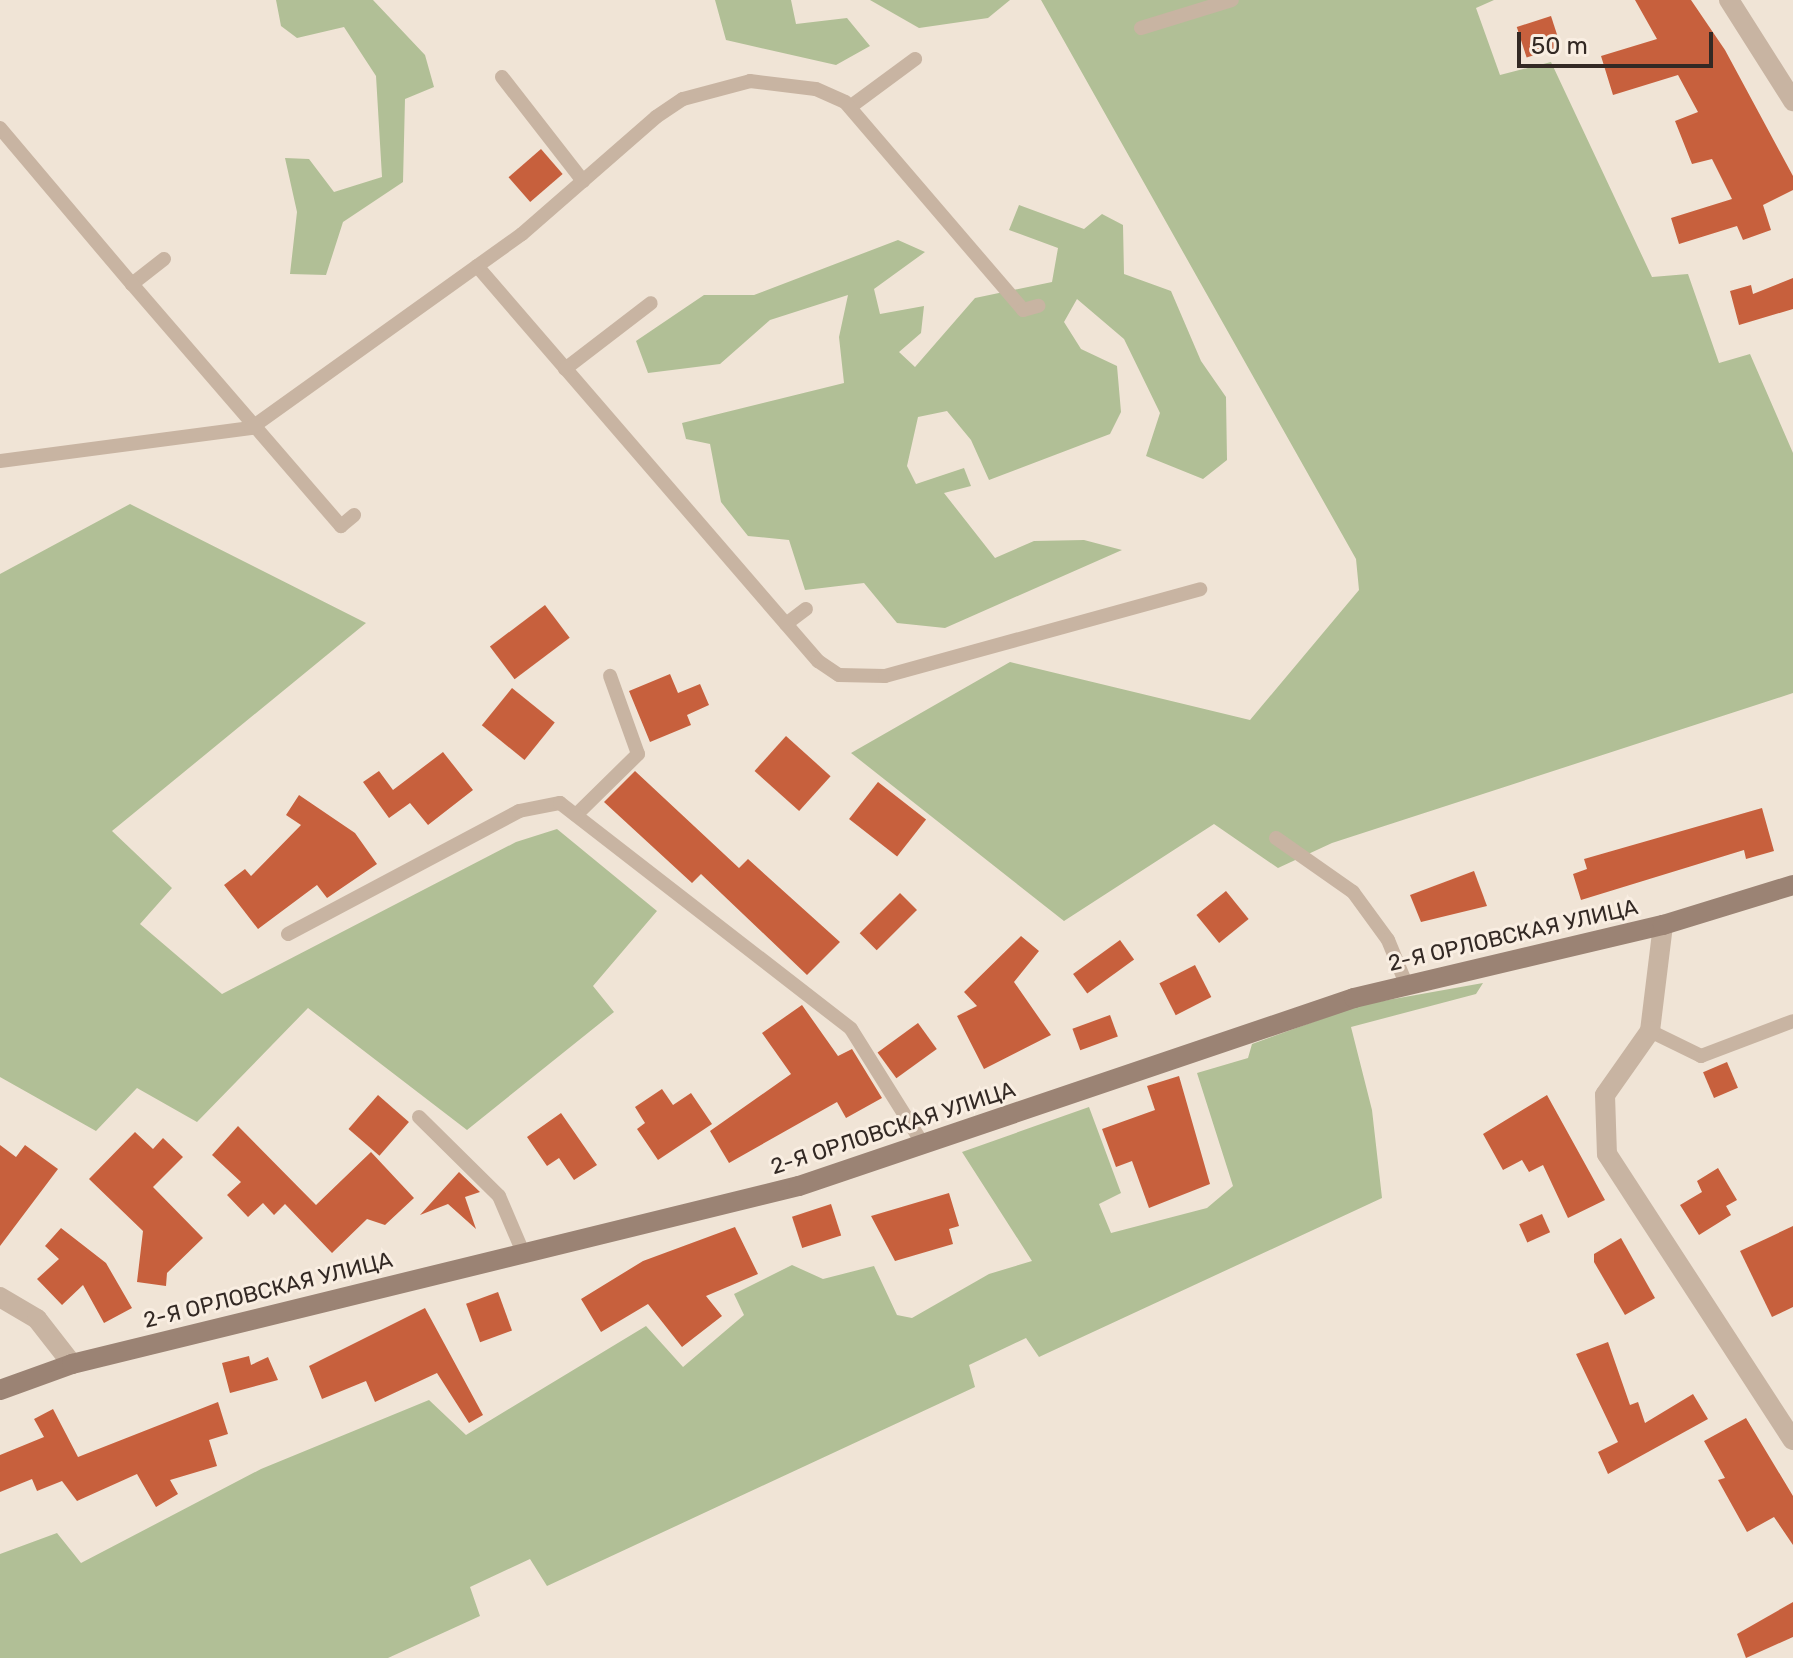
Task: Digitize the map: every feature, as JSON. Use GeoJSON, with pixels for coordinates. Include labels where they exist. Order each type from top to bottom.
{"type":"FeatureCollection","features":[{"type":"Feature","properties":{"kind":"street"},"geometry":{"type":"LineString","coordinates":[[1729,0],[1793,101]]}},
{"type":"Feature","properties":{"kind":"street","name":"2-Я ОРЛОВСКАЯ УЛИЦА"},"geometry":{"type":"LineString","coordinates":[[0,1390],[72,1364],[522,1250],[799,1186],[1407,986],[1663,925],[1793,885]]}},
{"type":"Feature","properties":{"kind":"street"},"geometry":{"type":"LineString","coordinates":[[1663,925],[1650,1031],[1605,1095],[1607,1154],[1793,1440]]}},
{"type":"Feature","properties":{"kind":"street"},"geometry":{"type":"LineString","coordinates":[[0,1297],[37,1319],[72,1364]]}},
{"type":"Feature","properties":{"kind":"lane"},"geometry":{"type":"LineString","coordinates":[[1141,28],[1232,0]]}},
{"type":"Feature","properties":{"kind":"lane"},"geometry":{"type":"LineString","coordinates":[[850,107],[915,59]]}},
{"type":"Feature","properties":{"kind":"lane"},"geometry":{"type":"LineString","coordinates":[[502,77],[583,181]]}},
{"type":"Feature","properties":{"kind":"lane"},"geometry":{"type":"LineString","coordinates":[[0,461],[251,428],[477,266],[583,181],[656,117],[720,86],[750,81],[816,89],[850,107],[1023,310],[1038,306]]}},
{"type":"Feature","properties":{"kind":"lane"},"geometry":{"type":"LineString","coordinates":[[0,128],[251,428],[341,526],[354,515]]}},
{"type":"Feature","properties":{"kind":"lane"},"geometry":{"type":"LineString","coordinates":[[132,284],[164,259]]}},
{"type":"Feature","properties":{"kind":"lane"},"geometry":{"type":"LineString","coordinates":[[477,266],[786,624],[839,675],[885,676],[1200,589]]}},
{"type":"Feature","properties":{"kind":"lane"},"geometry":{"type":"LineString","coordinates":[[565,369],[651,303]]}},
{"type":"Feature","properties":{"kind":"lane"},"geometry":{"type":"LineString","coordinates":[[786,624],[806,609]]}},
{"type":"Feature","properties":{"kind":"lane"},"geometry":{"type":"LineString","coordinates":[[576,815],[638,754],[610,676]]}},
{"type":"Feature","properties":{"kind":"lane"},"geometry":{"type":"LineString","coordinates":[[288,934],[519,811],[560,803],[851,1029],[924,1146]]}},
{"type":"Feature","properties":{"kind":"lane"},"geometry":{"type":"LineString","coordinates":[[1276,838],[1353,892],[1388,940],[1407,986]]}},
{"type":"Feature","properties":{"kind":"lane"},"geometry":{"type":"LineString","coordinates":[[1650,1031],[1701,1056],[1793,1021]]}},
{"type":"Feature","properties":{"kind":"lane"},"geometry":{"type":"LineString","coordinates":[[419,1117],[499,1196],[522,1250]]}},
{"type":"Feature","properties":{"kind":"green space"},"geometry":{"type":"Polygon","coordinates":[[[276,0],[373,0],[425,55],[434,87],[405,99],[403,182],[343,222],[326,275],[290,274],[297,212],[285,158],[309,159],[334,192],[382,177],[376,76],[344,27],[297,38],[281,26],[276,0]]]}},
{"type":"Feature","properties":{"kind":"green space"},"geometry":{"type":"Polygon","coordinates":[[[715,0],[791,0],[796,24],[847,18],[870,46],[836,65],[726,40],[715,0]]]}},
{"type":"Feature","properties":{"kind":"green space"},"geometry":{"type":"Polygon","coordinates":[[[870,0],[1010,0],[988,18],[919,28],[870,0]]]}},
{"type":"Feature","properties":{"kind":"green space"},"geometry":{"type":"Polygon","coordinates":[[[1041,0],[1494,0],[1476,8],[1500,75],[1551,62],[1652,277],[1688,274],[1719,363],[1750,354],[1793,453],[1793,693],[1332,843],[1278,868],[1214,824],[1064,921],[851,753],[1010,662],[1250,720],[1359,590],[1356,559],[1041,0]]]}},
{"type":"Feature","properties":{"kind":"green space"},"geometry":{"type":"Polygon","coordinates":[[[1019,205],[1084,229],[1102,214],[1123,225],[1124,274],[1171,291],[1201,361],[1226,397],[1227,460],[1203,479],[1146,456],[1160,413],[1124,339],[1077,299],[1064,322],[1081,349],[1117,366],[1121,412],[1110,434],[989,480],[971,440],[947,411],[918,417],[907,466],[916,484],[964,468],[971,486],[944,493],[995,558],[1034,541],[1084,540],[1122,550],[945,628],[897,623],[864,583],[805,590],[789,540],[748,536],[721,502],[710,444],[686,439],[682,423],[844,383],[839,337],[848,295],[770,320],[720,364],[648,373],[636,341],[704,295],[754,295],[898,240],[925,252],[874,289],[880,314],[924,306],[921,333],[899,352],[915,367],[975,298],[1052,282],[1058,248],[1009,230],[1019,205]]]}},
{"type":"Feature","properties":{"kind":"green space"},"geometry":{"type":"Polygon","coordinates":[[[130,504],[366,623],[112,831],[172,888],[140,924],[222,994],[516,842],[557,829],[657,911],[593,986],[614,1012],[467,1130],[308,1008],[197,1122],[137,1088],[96,1131],[0,1077],[0,574],[130,504]]]}},
{"type":"Feature","properties":{"kind":"green space"},"geometry":{"type":"Polygon","coordinates":[[[1483,983],[1476,994],[1351,1027],[1372,1110],[1382,1198],[1039,1357],[1026,1338],[969,1365],[975,1387],[547,1586],[530,1559],[470,1587],[480,1616],[388,1658],[0,1658],[0,1554],[57,1533],[81,1563],[261,1469],[429,1400],[466,1435],[646,1326],[683,1367],[744,1315],[734,1294],[792,1265],[823,1279],[874,1266],[897,1315],[912,1318],[989,1274],[1032,1261],[962,1152],[1089,1107],[1121,1193],[1099,1204],[1111,1233],[1207,1208],[1233,1186],[1197,1073],[1248,1058],[1252,1044],[1360,1005],[1483,983]]]}},
{"type":"Feature","properties":{"kind":"building"},"geometry":{"type":"Polygon","coordinates":[[[1635,0],[1691,0],[1725,50],[1793,176],[1793,190],[1763,205],[1771,230],[1743,240],[1737,226],[1679,244],[1671,218],[1732,199],[1712,159],[1692,164],[1675,121],[1698,112],[1678,75],[1613,95],[1601,56],[1657,39],[1635,0]]]}},
{"type":"Feature","properties":{"kind":"building"},"geometry":{"type":"Polygon","coordinates":[[[1551,16],[1561,46],[1527,58],[1517,27],[1551,16]]]}},
{"type":"Feature","properties":{"kind":"building"},"geometry":{"type":"Polygon","coordinates":[[[541,149],[563,174],[530,202],[509,177],[541,149]]]}},
{"type":"Feature","properties":{"kind":"building"},"geometry":{"type":"Polygon","coordinates":[[[1793,278],[1793,309],[1739,325],[1730,291],[1751,285],[1753,294],[1793,278]]]}},
{"type":"Feature","properties":{"kind":"building"},"geometry":{"type":"Polygon","coordinates":[[[545,605],[570,638],[515,679],[490,647],[545,605]]]}},
{"type":"Feature","properties":{"kind":"building"},"geometry":{"type":"Polygon","coordinates":[[[670,674],[678,693],[700,684],[709,705],[687,715],[691,725],[650,742],[629,691],[670,674]]]}},
{"type":"Feature","properties":{"kind":"building"},"geometry":{"type":"Polygon","coordinates":[[[512,688],[555,723],[525,760],[482,725],[512,688]]]}},
{"type":"Feature","properties":{"kind":"building"},"geometry":{"type":"Polygon","coordinates":[[[786,736],[831,776],[799,811],[755,771],[786,736]]]}},
{"type":"Feature","properties":{"kind":"building"},"geometry":{"type":"Polygon","coordinates":[[[443,752],[473,790],[428,825],[410,803],[389,818],[363,782],[379,771],[393,790],[443,752]]]}},
{"type":"Feature","properties":{"kind":"building"},"geometry":{"type":"Polygon","coordinates":[[[635,771],[739,868],[748,859],[840,942],[807,975],[701,874],[692,883],[604,802],[635,771]]]}},
{"type":"Feature","properties":{"kind":"building"},"geometry":{"type":"Polygon","coordinates":[[[878,782],[926,820],[897,857],[849,819],[878,782]]]}},
{"type":"Feature","properties":{"kind":"building"},"geometry":{"type":"Polygon","coordinates":[[[299,795],[355,833],[377,864],[327,898],[317,885],[258,929],[224,885],[245,869],[251,876],[301,825],[286,815],[299,795]]]}},
{"type":"Feature","properties":{"kind":"building"},"geometry":{"type":"Polygon","coordinates":[[[1762,808],[1774,851],[1746,859],[1744,850],[1581,900],[1573,874],[1587,869],[1584,859],[1762,808]]]}},
{"type":"Feature","properties":{"kind":"building"},"geometry":{"type":"Polygon","coordinates":[[[1474,871],[1487,906],[1421,922],[1410,895],[1474,871]]]}},
{"type":"Feature","properties":{"kind":"building"},"geometry":{"type":"Polygon","coordinates":[[[1226,891],[1249,919],[1219,943],[1196,915],[1226,891]]]}},
{"type":"Feature","properties":{"kind":"building"},"geometry":{"type":"Polygon","coordinates":[[[900,893],[917,910],[877,950],[860,933],[900,893]]]}},
{"type":"Feature","properties":{"kind":"building"},"geometry":{"type":"Polygon","coordinates":[[[1021,936],[1039,951],[1014,982],[1051,1035],[984,1069],[957,1016],[977,1006],[964,992],[1021,936]]]}},
{"type":"Feature","properties":{"kind":"building"},"geometry":{"type":"Polygon","coordinates":[[[1120,940],[1134,959],[1087,994],[1073,974],[1120,940]]]}},
{"type":"Feature","properties":{"kind":"building"},"geometry":{"type":"Polygon","coordinates":[[[1195,965],[1211,997],[1176,1015],[1159,983],[1195,965]]]}},
{"type":"Feature","properties":{"kind":"building"},"geometry":{"type":"Polygon","coordinates":[[[802,1005],[838,1056],[852,1049],[882,1098],[846,1118],[837,1102],[729,1163],[710,1131],[791,1074],[762,1033],[802,1005]]]}},
{"type":"Feature","properties":{"kind":"building"},"geometry":{"type":"Polygon","coordinates":[[[1110,1015],[1118,1037],[1080,1050],[1072,1029],[1110,1015]]]}},
{"type":"Feature","properties":{"kind":"building"},"geometry":{"type":"Polygon","coordinates":[[[918,1023],[937,1049],[896,1078],[878,1052],[918,1023]]]}},
{"type":"Feature","properties":{"kind":"building"},"geometry":{"type":"Polygon","coordinates":[[[1727,1062],[1738,1088],[1714,1098],[1703,1072],[1727,1062]]]}},
{"type":"Feature","properties":{"kind":"building"},"geometry":{"type":"Polygon","coordinates":[[[1179,1076],[1210,1184],[1149,1208],[1132,1161],[1116,1167],[1102,1129],[1155,1110],[1147,1086],[1179,1076]]]}},
{"type":"Feature","properties":{"kind":"building"},"geometry":{"type":"Polygon","coordinates":[[[662,1089],[673,1105],[691,1093],[712,1124],[658,1160],[637,1129],[645,1123],[635,1107],[662,1089]]]}},
{"type":"Feature","properties":{"kind":"building"},"geometry":{"type":"Polygon","coordinates":[[[378,1095],[409,1122],[379,1156],[348,1129],[378,1095]]]}},
{"type":"Feature","properties":{"kind":"building"},"geometry":{"type":"Polygon","coordinates":[[[1547,1095],[1605,1200],[1568,1218],[1543,1165],[1529,1172],[1522,1160],[1503,1170],[1483,1134],[1547,1095]]]}},
{"type":"Feature","properties":{"kind":"building"},"geometry":{"type":"Polygon","coordinates":[[[561,1113],[597,1165],[574,1180],[559,1158],[547,1166],[527,1137],[561,1113]]]}},
{"type":"Feature","properties":{"kind":"building"},"geometry":{"type":"Polygon","coordinates":[[[238,1126],[316,1205],[371,1152],[414,1198],[385,1225],[367,1219],[332,1253],[285,1204],[274,1215],[263,1203],[248,1217],[227,1195],[241,1182],[212,1155],[238,1126]]]}},
{"type":"Feature","properties":{"kind":"building"},"geometry":{"type":"Polygon","coordinates":[[[135,1132],[153,1149],[163,1138],[183,1157],[153,1187],[203,1238],[167,1273],[166,1286],[137,1282],[143,1231],[89,1179],[135,1132]]]}},
{"type":"Feature","properties":{"kind":"building"},"geometry":{"type":"Polygon","coordinates":[[[0,1145],[16,1157],[25,1145],[58,1169],[0,1246],[0,1145]]]}},
{"type":"Feature","properties":{"kind":"building"},"geometry":{"type":"Polygon","coordinates":[[[1718,1168],[1737,1200],[1726,1206],[1731,1215],[1699,1235],[1680,1205],[1702,1192],[1697,1181],[1718,1168]]]}},
{"type":"Feature","properties":{"kind":"building"},"geometry":{"type":"Polygon","coordinates":[[[459,1172],[480,1192],[465,1197],[476,1229],[448,1204],[420,1215],[459,1172]]]}},
{"type":"Feature","properties":{"kind":"building"},"geometry":{"type":"Polygon","coordinates":[[[949,1193],[959,1226],[949,1229],[953,1244],[895,1261],[871,1216],[949,1193]]]}},
{"type":"Feature","properties":{"kind":"building"},"geometry":{"type":"Polygon","coordinates":[[[831,1204],[841,1235],[802,1248],[792,1217],[831,1204]]]}},
{"type":"Feature","properties":{"kind":"building"},"geometry":{"type":"Polygon","coordinates":[[[1542,1214],[1550,1232],[1527,1242],[1519,1224],[1542,1214]]]}},
{"type":"Feature","properties":{"kind":"building"},"geometry":{"type":"Polygon","coordinates":[[[1793,1226],[1793,1307],[1772,1317],[1740,1251],[1793,1226]]]}},
{"type":"Feature","properties":{"kind":"building"},"geometry":{"type":"Polygon","coordinates":[[[735,1227],[758,1274],[706,1296],[722,1316],[682,1347],[648,1304],[601,1332],[581,1299],[643,1261],[735,1227]]]}},
{"type":"Feature","properties":{"kind":"building"},"geometry":{"type":"Polygon","coordinates":[[[61,1228],[106,1263],[132,1308],[104,1323],[83,1285],[62,1305],[37,1279],[59,1259],[45,1246],[61,1228]]]}},
{"type":"Feature","properties":{"kind":"building"},"geometry":{"type":"Polygon","coordinates":[[[1621,1238],[1655,1298],[1625,1315],[1594,1262],[1594,1254],[1621,1238]]]}},
{"type":"Feature","properties":{"kind":"building"},"geometry":{"type":"Polygon","coordinates":[[[498,1292],[512,1331],[480,1342],[466,1304],[498,1292]]]}},
{"type":"Feature","properties":{"kind":"building"},"geometry":{"type":"Polygon","coordinates":[[[425,1308],[483,1415],[469,1423],[437,1373],[375,1402],[366,1381],[322,1399],[309,1366],[425,1308]]]}},
{"type":"Feature","properties":{"kind":"building"},"geometry":{"type":"Polygon","coordinates":[[[1608,1342],[1630,1405],[1638,1402],[1645,1423],[1693,1394],[1708,1419],[1608,1474],[1598,1452],[1618,1442],[1576,1354],[1608,1342]]]}},
{"type":"Feature","properties":{"kind":"building"},"geometry":{"type":"Polygon","coordinates":[[[249,1356],[251,1365],[268,1357],[278,1380],[230,1393],[222,1363],[249,1356]]]}},
{"type":"Feature","properties":{"kind":"building"},"geometry":{"type":"Polygon","coordinates":[[[218,1402],[228,1434],[209,1440],[217,1466],[170,1480],[178,1494],[156,1507],[137,1474],[77,1501],[62,1481],[37,1491],[32,1479],[0,1492],[0,1455],[44,1437],[34,1419],[53,1409],[78,1457],[218,1402]]]}},
{"type":"Feature","properties":{"kind":"building"},"geometry":{"type":"Polygon","coordinates":[[[1746,1418],[1793,1496],[1793,1545],[1774,1517],[1747,1532],[1718,1480],[1725,1478],[1704,1441],[1746,1418]]]}},
{"type":"Feature","properties":{"kind":"building"},"geometry":{"type":"Polygon","coordinates":[[[1793,1602],[1793,1637],[1746,1658],[1737,1634],[1793,1602]]]}}]}
